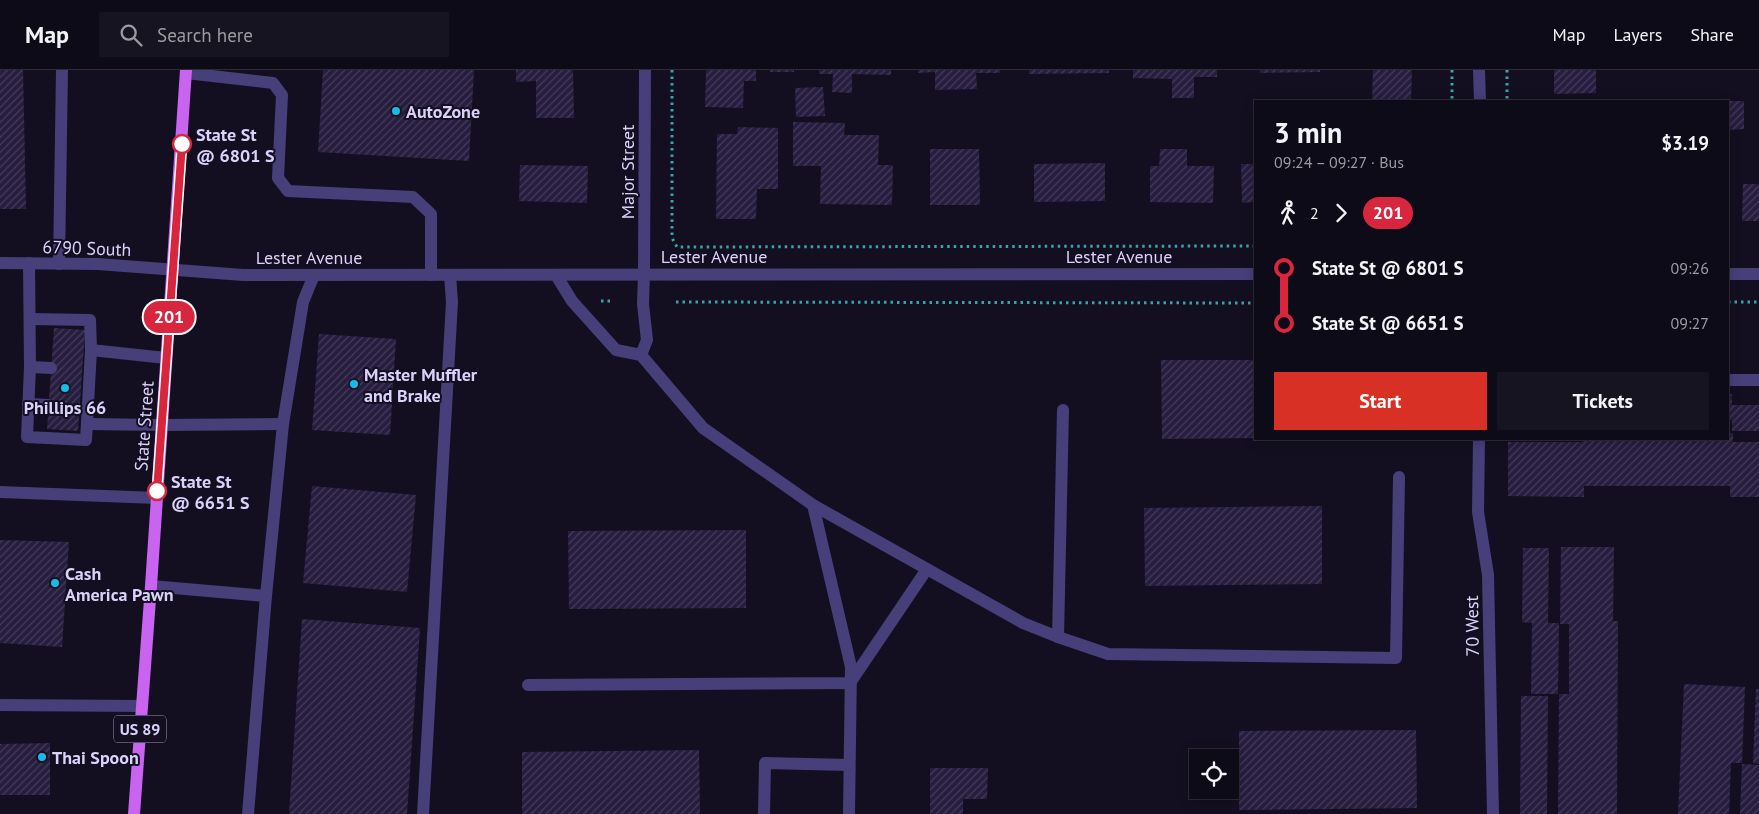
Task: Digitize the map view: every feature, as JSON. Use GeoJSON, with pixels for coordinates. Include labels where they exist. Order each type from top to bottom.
{"type":"FeatureCollection","features":[{"type":"Feature","properties":{"kind":"main road","name":"State Street"},"geometry":{"type":"LineString","coordinates":[[134,814],[186,71]]}},
{"type":"Feature","properties":{"kind":"street"},"geometry":{"type":"LineString","coordinates":[[59,264],[62,70]]}},
{"type":"Feature","properties":{"kind":"street","name":"Major Street"},"geometry":{"type":"LineString","coordinates":[[641,355],[647,340],[643,304],[645,70]]}},
{"type":"Feature","properties":{"kind":"street"},"geometry":{"type":"LineString","coordinates":[[1480,70],[1480,100]]}},
{"type":"Feature","properties":{"kind":"street"},"geometry":{"type":"LineString","coordinates":[[186,71],[273,83],[282,95],[278,178],[288,190],[413,196],[431,214],[431,275]]}},
{"type":"Feature","properties":{"kind":"street","name":"6790 South"},"geometry":{"type":"LineString","coordinates":[[0,263],[98,264],[172,269]]}},
{"type":"Feature","properties":{"kind":"street"},"geometry":{"type":"LineString","coordinates":[[29,263],[30,367],[28,437],[86,440],[87,424],[84,407],[86,371],[91,350],[90,320],[30,319]]}},
{"type":"Feature","properties":{"kind":"street","name":"Lester Avenue"},"geometry":{"type":"LineString","coordinates":[[172,269],[243,275],[556,275],[644,273],[1254,274]]}},
{"type":"Feature","properties":{"kind":"street"},"geometry":{"type":"LineString","coordinates":[[1729,274],[1759,274]]}},
{"type":"Feature","properties":{"kind":"street"},"geometry":{"type":"LineString","coordinates":[[248,814],[266,596],[283,424],[303,302],[314,275]]}},
{"type":"Feature","properties":{"kind":"street"},"geometry":{"type":"LineString","coordinates":[[423,814],[452,302],[450,275]]}},
{"type":"Feature","properties":{"kind":"street"},"geometry":{"type":"LineString","coordinates":[[556,275],[572,301],[616,350],[641,355],[703,428],[812,504],[1023,623],[1108,654],[1396,658],[1399,477]]}},
{"type":"Feature","properties":{"kind":"street"},"geometry":{"type":"LineString","coordinates":[[91,350],[166,358]]}},
{"type":"Feature","properties":{"kind":"street"},"geometry":{"type":"LineString","coordinates":[[30,367],[51,368]]}},
{"type":"Feature","properties":{"kind":"street"},"geometry":{"type":"LineString","coordinates":[[1729,380],[1759,380]]}},
{"type":"Feature","properties":{"kind":"street"},"geometry":{"type":"LineString","coordinates":[[28,404],[48,405]]}},
{"type":"Feature","properties":{"kind":"street"},"geometry":{"type":"LineString","coordinates":[[1058,637],[1063,410]]}},
{"type":"Feature","properties":{"kind":"street"},"geometry":{"type":"LineString","coordinates":[[87,424],[283,424]]}},
{"type":"Feature","properties":{"kind":"street","name":"70 West"},"geometry":{"type":"LineString","coordinates":[[1479,440],[1478,512],[1488,575],[1493,814]]}},
{"type":"Feature","properties":{"kind":"street"},"geometry":{"type":"LineString","coordinates":[[0,492],[157,498]]}},
{"type":"Feature","properties":{"kind":"street"},"geometry":{"type":"LineString","coordinates":[[812,504],[851,667],[849,814]]}},
{"type":"Feature","properties":{"kind":"street"},"geometry":{"type":"LineString","coordinates":[[850,683],[927,569]]}},
{"type":"Feature","properties":{"kind":"street"},"geometry":{"type":"LineString","coordinates":[[151,586],[266,596]]}},
{"type":"Feature","properties":{"kind":"street"},"geometry":{"type":"LineString","coordinates":[[528,685],[850,683]]}},
{"type":"Feature","properties":{"kind":"street"},"geometry":{"type":"LineString","coordinates":[[0,705],[142,706]]}},
{"type":"Feature","properties":{"kind":"street"},"geometry":{"type":"LineString","coordinates":[[764,814],[764,763],[849,765]]}},
{"type":"Feature","properties":{"kind":"path"},"geometry":{"type":"LineString","coordinates":[[672,70],[672,238],[677,248],[1254,246]]}},
{"type":"Feature","properties":{"kind":"path"},"geometry":{"type":"LineString","coordinates":[[1452,70],[1452,100]]}},
{"type":"Feature","properties":{"kind":"path"},"geometry":{"type":"LineString","coordinates":[[1507,70],[1507,100]]}},
{"type":"Feature","properties":{"kind":"path"},"geometry":{"type":"LineString","coordinates":[[676,302],[1254,303]]}},
{"type":"Feature","properties":{"kind":"path"},"geometry":{"type":"LineString","coordinates":[[1729,302],[1759,302]]}},
{"type":"Feature","properties":{"kind":"building"},"geometry":{"type":"Polygon","coordinates":[[[0,70],[23,70],[26,209],[0,209],[0,70]]]}},
{"type":"Feature","properties":{"kind":"building","name":"AutoZone"},"geometry":{"type":"Polygon","coordinates":[[[323,70],[474,70],[469,161],[318,152],[323,70]]]}},
{"type":"Feature","properties":{"kind":"building"},"geometry":{"type":"Polygon","coordinates":[[[516,70],[573,70],[574,118],[536,118],[536,81],[516,82],[516,70]]]}},
{"type":"Feature","properties":{"kind":"building"},"geometry":{"type":"Polygon","coordinates":[[[706,70],[756,70],[756,81],[744,81],[743,108],[705,107],[706,70]]]}},
{"type":"Feature","properties":{"kind":"building"},"geometry":{"type":"Polygon","coordinates":[[[770,70],[794,70],[794,72],[770,72],[770,70]]]}},
{"type":"Feature","properties":{"kind":"building"},"geometry":{"type":"Polygon","coordinates":[[[819,70],[891,70],[891,75],[852,74],[852,93],[832,92],[833,74],[819,74],[819,70]]]}},
{"type":"Feature","properties":{"kind":"building"},"geometry":{"type":"Polygon","coordinates":[[[918,70],[1000,70],[1000,73],[976,73],[977,89],[935,90],[935,72],[918,73],[918,70]]]}},
{"type":"Feature","properties":{"kind":"building"},"geometry":{"type":"Polygon","coordinates":[[[1029,70],[1109,70],[1109,73],[1029,74],[1029,70]]]}},
{"type":"Feature","properties":{"kind":"building"},"geometry":{"type":"Polygon","coordinates":[[[1133,70],[1217,70],[1217,77],[1194,77],[1194,98],[1172,98],[1172,79],[1133,78],[1133,70]]]}},
{"type":"Feature","properties":{"kind":"building"},"geometry":{"type":"Polygon","coordinates":[[[1260,70],[1320,70],[1320,72],[1260,73],[1260,70]]]}},
{"type":"Feature","properties":{"kind":"building"},"geometry":{"type":"Polygon","coordinates":[[[1373,70],[1412,70],[1411,100],[1372,100],[1373,70]]]}},
{"type":"Feature","properties":{"kind":"building"},"geometry":{"type":"Polygon","coordinates":[[[1554,70],[1596,70],[1596,93],[1554,94],[1554,70]]]}},
{"type":"Feature","properties":{"kind":"building"},"geometry":{"type":"Polygon","coordinates":[[[823,87],[825,116],[796,117],[795,88],[823,87]]]}},
{"type":"Feature","properties":{"kind":"building"},"geometry":{"type":"Polygon","coordinates":[[[1729,101],[1744,101],[1744,129],[1729,130],[1729,101]]]}},
{"type":"Feature","properties":{"kind":"building"},"geometry":{"type":"Polygon","coordinates":[[[793,122],[845,123],[844,135],[879,135],[878,165],[893,165],[892,205],[820,204],[821,166],[793,166],[793,122]]]}},
{"type":"Feature","properties":{"kind":"building"},"geometry":{"type":"Polygon","coordinates":[[[738,127],[778,128],[778,189],[757,189],[756,219],[716,219],[717,134],[737,134],[738,127]]]}},
{"type":"Feature","properties":{"kind":"building"},"geometry":{"type":"Polygon","coordinates":[[[930,149],[979,149],[980,205],[930,205],[930,149]]]}},
{"type":"Feature","properties":{"kind":"building"},"geometry":{"type":"Polygon","coordinates":[[[1160,149],[1187,149],[1187,166],[1214,166],[1213,203],[1150,202],[1150,166],[1159,166],[1160,149]]]}},
{"type":"Feature","properties":{"kind":"building"},"geometry":{"type":"Polygon","coordinates":[[[1105,163],[1105,201],[1034,202],[1034,164],[1105,163]]]}},
{"type":"Feature","properties":{"kind":"building"},"geometry":{"type":"Polygon","coordinates":[[[1241,164],[1254,164],[1254,202],[1242,203],[1241,164]]]}},
{"type":"Feature","properties":{"kind":"building"},"geometry":{"type":"Polygon","coordinates":[[[520,165],[588,166],[587,203],[519,201],[520,165]]]}},
{"type":"Feature","properties":{"kind":"building"},"geometry":{"type":"Polygon","coordinates":[[[1743,184],[1759,184],[1759,221],[1742,221],[1743,184]]]}},
{"type":"Feature","properties":{"kind":"building","name":"Phillips 66"},"geometry":{"type":"Polygon","coordinates":[[[54,328],[85,330],[78,431],[47,429],[54,328]]]}},
{"type":"Feature","properties":{"kind":"building","name":"Master Muffler and Brake"},"geometry":{"type":"Polygon","coordinates":[[[319,334],[396,339],[390,435],[312,430],[319,334]]]}},
{"type":"Feature","properties":{"kind":"building"},"geometry":{"type":"Polygon","coordinates":[[[1161,360],[1254,360],[1254,438],[1162,439],[1161,360]]]}},
{"type":"Feature","properties":{"kind":"building"},"geometry":{"type":"Polygon","coordinates":[[[1729,394],[1732,394],[1732,405],[1759,405],[1759,431],[1732,431],[1732,420],[1729,420],[1729,394]]]}},
{"type":"Feature","properties":{"kind":"building"},"geometry":{"type":"Polygon","coordinates":[[[1729,433],[1733,433],[1733,442],[1759,442],[1759,497],[1730,497],[1730,486],[1584,486],[1584,497],[1508,496],[1508,442],[1582,442],[1582,440],[1729,440],[1729,433]]]}},
{"type":"Feature","properties":{"kind":"building"},"geometry":{"type":"Polygon","coordinates":[[[312,486],[416,495],[407,592],[303,583],[312,486]]]}},
{"type":"Feature","properties":{"kind":"building"},"geometry":{"type":"Polygon","coordinates":[[[1322,506],[1322,584],[1145,586],[1144,508],[1322,506]]]}},
{"type":"Feature","properties":{"kind":"building"},"geometry":{"type":"Polygon","coordinates":[[[746,530],[746,608],[569,609],[568,531],[746,530]]]}},
{"type":"Feature","properties":{"kind":"building"},"geometry":{"type":"Polygon","coordinates":[[[0,540],[69,542],[62,647],[0,643],[0,540]]]}},
{"type":"Feature","properties":{"kind":"building"},"geometry":{"type":"Polygon","coordinates":[[[1561,547],[1614,547],[1613,621],[1618,621],[1617,814],[1558,814],[1559,694],[1569,694],[1569,624],[1560,624],[1561,547]]]}},
{"type":"Feature","properties":{"kind":"building"},"geometry":{"type":"Polygon","coordinates":[[[1523,548],[1549,548],[1548,623],[1559,623],[1558,694],[1531,694],[1532,623],[1522,622],[1523,548]]]}},
{"type":"Feature","properties":{"kind":"building"},"geometry":{"type":"Polygon","coordinates":[[[302,619],[420,628],[407,814],[289,814],[302,619]]]}},
{"type":"Feature","properties":{"kind":"building"},"geometry":{"type":"Polygon","coordinates":[[[1684,684],[1745,687],[1742,763],[1731,763],[1729,814],[1678,814],[1684,684]]]}},
{"type":"Feature","properties":{"kind":"building"},"geometry":{"type":"Polygon","coordinates":[[[1756,689],[1759,689],[1759,764],[1753,763],[1756,689]]]}},
{"type":"Feature","properties":{"kind":"building"},"geometry":{"type":"Polygon","coordinates":[[[1521,696],[1548,696],[1547,814],[1520,814],[1521,696]]]}},
{"type":"Feature","properties":{"kind":"building"},"geometry":{"type":"Polygon","coordinates":[[[1416,730],[1417,808],[1239,810],[1239,731],[1416,730]]]}},
{"type":"Feature","properties":{"kind":"building"},"geometry":{"type":"Polygon","coordinates":[[[50,743],[50,795],[0,795],[0,744],[50,743]]]}},
{"type":"Feature","properties":{"kind":"building"},"geometry":{"type":"Polygon","coordinates":[[[699,750],[700,814],[522,814],[522,752],[699,750]]]}},
{"type":"Feature","properties":{"kind":"building"},"geometry":{"type":"Polygon","coordinates":[[[1742,764],[1759,765],[1759,814],[1740,814],[1742,764]]]}},
{"type":"Feature","properties":{"kind":"building"},"geometry":{"type":"Polygon","coordinates":[[[930,768],[988,768],[987,799],[963,799],[963,814],[930,814],[930,768]]]}},
{"type":"Feature","properties":{"kind":"bus line","name":"201"},"geometry":{"type":"LineString","coordinates":[[157,491],[182,144]]}},
{"type":"Feature","properties":{"kind":"place","name":"AutoZone"},"geometry":{"type":"Point","coordinates":[396,111]}},
{"type":"Feature","properties":{"kind":"place","name":"State St @ 6801 S"},"geometry":{"type":"Point","coordinates":[182,144]}},
{"type":"Feature","properties":{"kind":"place","name":"Master Muffler and Brake"},"geometry":{"type":"Point","coordinates":[354,384]}},
{"type":"Feature","properties":{"kind":"place","name":"Phillips 66"},"geometry":{"type":"Point","coordinates":[65,388]}},
{"type":"Feature","properties":{"kind":"place","name":"State St @ 6651 S"},"geometry":{"type":"Point","coordinates":[157,491]}},
{"type":"Feature","properties":{"kind":"place","name":"Cash America Pawn"},"geometry":{"type":"Point","coordinates":[55,583]}},
{"type":"Feature","properties":{"kind":"place","name":"Thai Spoon"},"geometry":{"type":"Point","coordinates":[42,757]}}]}
